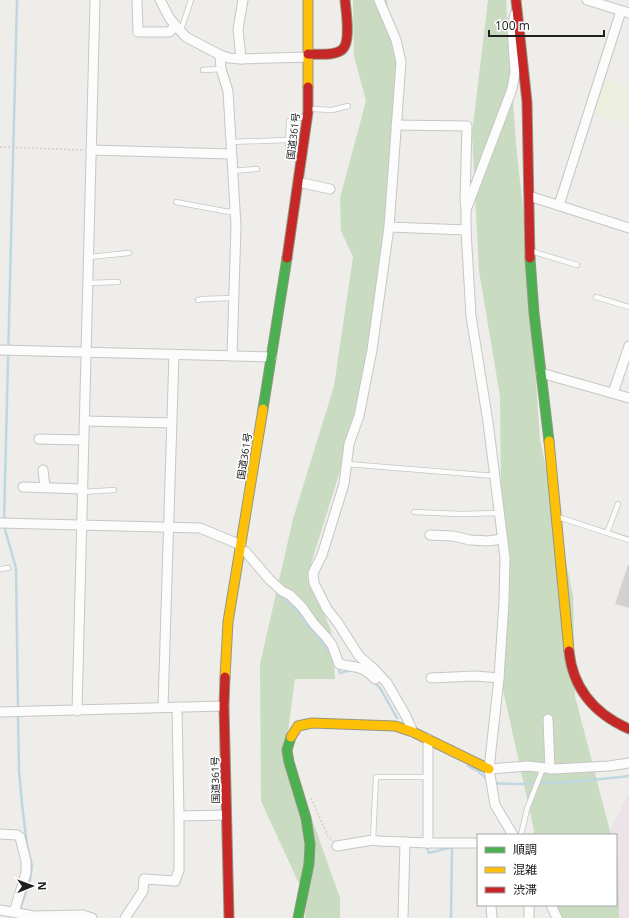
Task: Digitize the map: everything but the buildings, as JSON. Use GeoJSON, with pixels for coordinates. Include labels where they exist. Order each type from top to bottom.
{"type":"FeatureCollection","features":[{"type":"Feature","properties":{"kind":"main road","name":"国道361号"},"geometry":{"type":"LineString","coordinates":[[228,918],[224,706],[225,658],[228,622],[272,357],[307,113],[308,0]]}},
{"type":"Feature","properties":{"kind":"main road"},"geometry":{"type":"LineString","coordinates":[[308,56],[334,54],[341,51],[346,45],[345,0]]}},
{"type":"Feature","properties":{"kind":"main road"},"geometry":{"type":"LineString","coordinates":[[516,4],[527,102],[530,251],[534,313],[570,658],[575,678],[584,695],[595,708],[609,719],[629,729]]}},
{"type":"Feature","properties":{"kind":"main road"},"geometry":{"type":"LineString","coordinates":[[298,918],[309,864],[310,844],[306,818],[289,762],[287,750],[290,735],[298,726],[312,723],[395,726],[413,732],[489,769]]}},
{"type":"Feature","properties":{"kind":"street"},"geometry":{"type":"LineString","coordinates":[[77,711],[95,0]]}},
{"type":"Feature","properties":{"kind":"street"},"geometry":{"type":"LineString","coordinates":[[138,0],[138,32],[169,32],[178,28]]}},
{"type":"Feature","properties":{"kind":"street"},"geometry":{"type":"LineString","coordinates":[[160,0],[170,19],[186,37],[220,56],[229,58],[308,56]]}},
{"type":"Feature","properties":{"kind":"street"},"geometry":{"type":"LineString","coordinates":[[241,58],[238,29],[243,0]]}},
{"type":"Feature","properties":{"kind":"street"},"geometry":{"type":"LineString","coordinates":[[379,0],[396,40],[401,62],[389,227],[372,350],[359,416],[349,444],[344,484],[322,555],[313,573],[314,583],[327,609],[338,623],[359,656],[387,683],[406,716],[413,732]]}},
{"type":"Feature","properties":{"kind":"street"},"geometry":{"type":"LineString","coordinates":[[559,206],[625,12],[605,3],[587,0]]}},
{"type":"Feature","properties":{"kind":"street"},"geometry":{"type":"LineString","coordinates":[[466,210],[512,89],[515,72],[512,26],[516,4]]}},
{"type":"Feature","properties":{"kind":"street"},"geometry":{"type":"LineString","coordinates":[[220,56],[221,69],[228,91],[236,226],[232,356]]}},
{"type":"Feature","properties":{"kind":"street"},"geometry":{"type":"LineString","coordinates":[[396,125],[467,126],[465,200],[471,316],[495,476],[505,558],[499,678],[489,769],[495,805],[512,834]]}},
{"type":"Feature","properties":{"kind":"street"},"geometry":{"type":"LineString","coordinates":[[91,150],[231,154]]}},
{"type":"Feature","properties":{"kind":"street"},"geometry":{"type":"LineString","coordinates":[[298,182],[330,189]]}},
{"type":"Feature","properties":{"kind":"street"},"geometry":{"type":"LineString","coordinates":[[529,196],[629,228]]}},
{"type":"Feature","properties":{"kind":"street"},"geometry":{"type":"LineString","coordinates":[[389,227],[466,230]]}},
{"type":"Feature","properties":{"kind":"street"},"geometry":{"type":"LineString","coordinates":[[614,393],[629,346]]}},
{"type":"Feature","properties":{"kind":"street"},"geometry":{"type":"LineString","coordinates":[[6,350],[272,357]]}},
{"type":"Feature","properties":{"kind":"street"},"geometry":{"type":"LineString","coordinates":[[163,707],[174,354]]}},
{"type":"Feature","properties":{"kind":"street"},"geometry":{"type":"LineString","coordinates":[[541,373],[629,398]]}},
{"type":"Feature","properties":{"kind":"street"},"geometry":{"type":"LineString","coordinates":[[85,421],[172,423]]}},
{"type":"Feature","properties":{"kind":"street"},"geometry":{"type":"LineString","coordinates":[[39,439],[84,440]]}},
{"type":"Feature","properties":{"kind":"street"},"geometry":{"type":"LineString","coordinates":[[43,470],[45,487]]}},
{"type":"Feature","properties":{"kind":"street"},"geometry":{"type":"LineString","coordinates":[[23,487],[83,490]]}},
{"type":"Feature","properties":{"kind":"street"},"geometry":{"type":"LineString","coordinates":[[2,523],[82,527],[169,529],[200,528],[241,547],[269,579],[302,607],[332,645],[340,664],[355,666],[368,672],[384,688],[413,732]]}},
{"type":"Feature","properties":{"kind":"street"},"geometry":{"type":"LineString","coordinates":[[430,535],[453,536],[470,540],[488,541],[502,539]]}},
{"type":"Feature","properties":{"kind":"street"},"geometry":{"type":"LineString","coordinates":[[431,678],[475,676],[499,678]]}},
{"type":"Feature","properties":{"kind":"street"},"geometry":{"type":"LineString","coordinates":[[0,712],[224,706]]}},
{"type":"Feature","properties":{"kind":"street"},"geometry":{"type":"LineString","coordinates":[[125,918],[143,891],[144,879],[175,881],[179,870],[177,707]]}},
{"type":"Feature","properties":{"kind":"street"},"geometry":{"type":"LineString","coordinates":[[547,768],[548,719]]}},
{"type":"Feature","properties":{"kind":"street"},"geometry":{"type":"LineString","coordinates":[[428,739],[428,843]]}},
{"type":"Feature","properties":{"kind":"street"},"geometry":{"type":"LineString","coordinates":[[489,769],[528,766],[547,768],[609,766],[629,762]]}},
{"type":"Feature","properties":{"kind":"street"},"geometry":{"type":"LineString","coordinates":[[179,816],[226,814]]}},
{"type":"Feature","properties":{"kind":"street"},"geometry":{"type":"LineString","coordinates":[[0,834],[17,835],[20,837],[26,861],[26,873],[18,913]]}},
{"type":"Feature","properties":{"kind":"street"},"geometry":{"type":"LineString","coordinates":[[339,846],[373,840],[428,843],[477,843]]}},
{"type":"Feature","properties":{"kind":"street"},"geometry":{"type":"LineString","coordinates":[[403,918],[405,842]]}},
{"type":"Feature","properties":{"kind":"street"},"geometry":{"type":"LineString","coordinates":[[491,906],[492,918]]}},
{"type":"Feature","properties":{"kind":"street"},"geometry":{"type":"LineString","coordinates":[[529,906],[529,918]]}},
{"type":"Feature","properties":{"kind":"street"},"geometry":{"type":"LineString","coordinates":[[551,906],[557,918]]}},
{"type":"Feature","properties":{"kind":"street"},"geometry":{"type":"LineString","coordinates":[[0,910],[34,917],[83,915],[92,918]]}},
{"type":"Feature","properties":{"kind":"lane"},"geometry":{"type":"LineString","coordinates":[[178,28],[191,0]]}},
{"type":"Feature","properties":{"kind":"lane"},"geometry":{"type":"LineString","coordinates":[[203,70],[221,69]]}},
{"type":"Feature","properties":{"kind":"lane"},"geometry":{"type":"LineString","coordinates":[[288,153],[287,140],[289,121],[307,113],[332,110],[348,106]]}},
{"type":"Feature","properties":{"kind":"lane"},"geometry":{"type":"LineString","coordinates":[[231,142],[287,140]]}},
{"type":"Feature","properties":{"kind":"lane"},"geometry":{"type":"LineString","coordinates":[[232,171],[257,170]]}},
{"type":"Feature","properties":{"kind":"lane"},"geometry":{"type":"LineString","coordinates":[[176,202],[229,212],[235,210]]}},
{"type":"Feature","properties":{"kind":"lane"},"geometry":{"type":"LineString","coordinates":[[530,251],[577,265]]}},
{"type":"Feature","properties":{"kind":"lane"},"geometry":{"type":"LineString","coordinates":[[88,257],[129,253]]}},
{"type":"Feature","properties":{"kind":"lane"},"geometry":{"type":"LineString","coordinates":[[88,283],[118,282]]}},
{"type":"Feature","properties":{"kind":"lane"},"geometry":{"type":"LineString","coordinates":[[596,297],[629,307]]}},
{"type":"Feature","properties":{"kind":"lane"},"geometry":{"type":"LineString","coordinates":[[198,300],[234,298]]}},
{"type":"Feature","properties":{"kind":"lane"},"geometry":{"type":"LineString","coordinates":[[346,464],[495,476]]}},
{"type":"Feature","properties":{"kind":"lane"},"geometry":{"type":"LineString","coordinates":[[83,490],[114,490]]}},
{"type":"Feature","properties":{"kind":"lane"},"geometry":{"type":"LineString","coordinates":[[607,533],[618,504]]}},
{"type":"Feature","properties":{"kind":"lane"},"geometry":{"type":"LineString","coordinates":[[414,512],[461,514],[500,513]]}},
{"type":"Feature","properties":{"kind":"lane"},"geometry":{"type":"LineString","coordinates":[[556,517],[629,540]]}},
{"type":"Feature","properties":{"kind":"lane"},"geometry":{"type":"LineString","coordinates":[[0,569],[8,568]]}},
{"type":"Feature","properties":{"kind":"lane"},"geometry":{"type":"LineString","coordinates":[[521,834],[527,810],[547,768]]}},
{"type":"Feature","properties":{"kind":"lane"},"geometry":{"type":"LineString","coordinates":[[373,840],[376,777],[428,777]]}},
{"type":"Feature","properties":{"kind":"path"},"geometry":{"type":"LineString","coordinates":[[0,148],[91,150]]}},
{"type":"Feature","properties":{"kind":"path"},"geometry":{"type":"LineString","coordinates":[[311,796],[328,836],[339,846]]}},
{"type":"Feature","properties":{"kind":"shaded area"},"geometry":{"type":"Polygon","coordinates":[[[629,793],[629,918],[578,918],[617,906],[617,834],[584,834],[585,828],[611,829],[629,793]]]}},
{"type":"Feature","properties":{"kind":"green space"},"geometry":{"type":"Polygon","coordinates":[[[353,0],[387,0],[396,59],[395,153],[382,305],[339,474],[307,577],[331,630],[335,679],[295,679],[286,746],[340,898],[340,918],[305,918],[307,901],[261,801],[260,664],[293,519],[334,386],[353,257],[341,231],[340,198],[366,101],[354,56],[353,0]]]}},
{"type":"Feature","properties":{"kind":"green space"},"geometry":{"type":"Polygon","coordinates":[[[488,0],[506,0],[516,144],[526,237],[540,440],[573,596],[575,696],[611,834],[533,834],[534,830],[503,690],[500,396],[479,271],[472,134],[488,0]]]}},
{"type":"Feature","properties":{"kind":"green space"},"geometry":{"type":"Polygon","coordinates":[[[604,79],[629,88],[629,124],[593,113],[604,79]]]}},
{"type":"Feature","properties":{"kind":"green space"},"geometry":{"type":"Polygon","coordinates":[[[617,857],[619,918],[552,918],[546,906],[617,906],[617,857]]]}},
{"type":"Feature","properties":{"kind":"waterway"},"geometry":{"type":"LineString","coordinates":[[4,521],[17,0]]}},
{"type":"Feature","properties":{"kind":"waterway"},"geometry":{"type":"LineString","coordinates":[[4,526],[16,568],[18,709]]}},
{"type":"Feature","properties":{"kind":"waterway"},"geometry":{"type":"LineString","coordinates":[[280,595],[299,612],[307,625],[320,639],[333,658]]}},
{"type":"Feature","properties":{"kind":"waterway"},"geometry":{"type":"LineString","coordinates":[[338,666],[340,673],[351,670]]}},
{"type":"Feature","properties":{"kind":"waterway"},"geometry":{"type":"LineString","coordinates":[[374,682],[380,688],[397,718]]}},
{"type":"Feature","properties":{"kind":"waterway"},"geometry":{"type":"LineString","coordinates":[[17,918],[30,880],[32,866],[27,845],[22,804],[19,770],[18,714]]}},
{"type":"Feature","properties":{"kind":"waterway"},"geometry":{"type":"LineString","coordinates":[[468,766],[478,771],[488,780]]}},
{"type":"Feature","properties":{"kind":"waterway"},"geometry":{"type":"LineString","coordinates":[[494,783],[545,783],[629,776]]}},
{"type":"Feature","properties":{"kind":"waterway"},"geometry":{"type":"LineString","coordinates":[[425,844],[429,853],[452,847],[451,918]]}},
{"type":"Feature","properties":{"kind":"traffic: fast"},"geometry":{"type":"LineString","coordinates":[[263,409],[287,258]]}},
{"type":"Feature","properties":{"kind":"traffic: fast"},"geometry":{"type":"LineString","coordinates":[[530,258],[534,313],[549,441]]}},
{"type":"Feature","properties":{"kind":"traffic: fast"},"geometry":{"type":"LineString","coordinates":[[291,737],[287,750],[289,762],[306,818],[310,844],[309,864],[298,918]]}},
{"type":"Feature","properties":{"kind":"traffic: slow"},"geometry":{"type":"LineString","coordinates":[[308,0],[308,87]]}},
{"type":"Feature","properties":{"kind":"traffic: slow"},"geometry":{"type":"LineString","coordinates":[[225,677],[228,622],[263,409]]}},
{"type":"Feature","properties":{"kind":"traffic: slow"},"geometry":{"type":"LineString","coordinates":[[549,441],[569,651]]}},
{"type":"Feature","properties":{"kind":"traffic: slow"},"geometry":{"type":"LineString","coordinates":[[291,737],[298,726],[312,723],[395,726],[413,732],[489,769]]}},
{"type":"Feature","properties":{"kind":"traffic: jam"},"geometry":{"type":"LineString","coordinates":[[308,54],[332,54],[344,48],[347,36],[345,0]]}},
{"type":"Feature","properties":{"kind":"traffic: jam"},"geometry":{"type":"LineString","coordinates":[[516,0],[527,102],[530,258]]}},
{"type":"Feature","properties":{"kind":"traffic: jam"},"geometry":{"type":"LineString","coordinates":[[287,258],[308,112],[308,87]]}},
{"type":"Feature","properties":{"kind":"traffic: jam"},"geometry":{"type":"LineString","coordinates":[[569,651],[575,678],[588,699],[606,716],[629,729]]}},
{"type":"Feature","properties":{"kind":"traffic: jam"},"geometry":{"type":"LineString","coordinates":[[225,677],[224,706],[229,918]]}}]}
